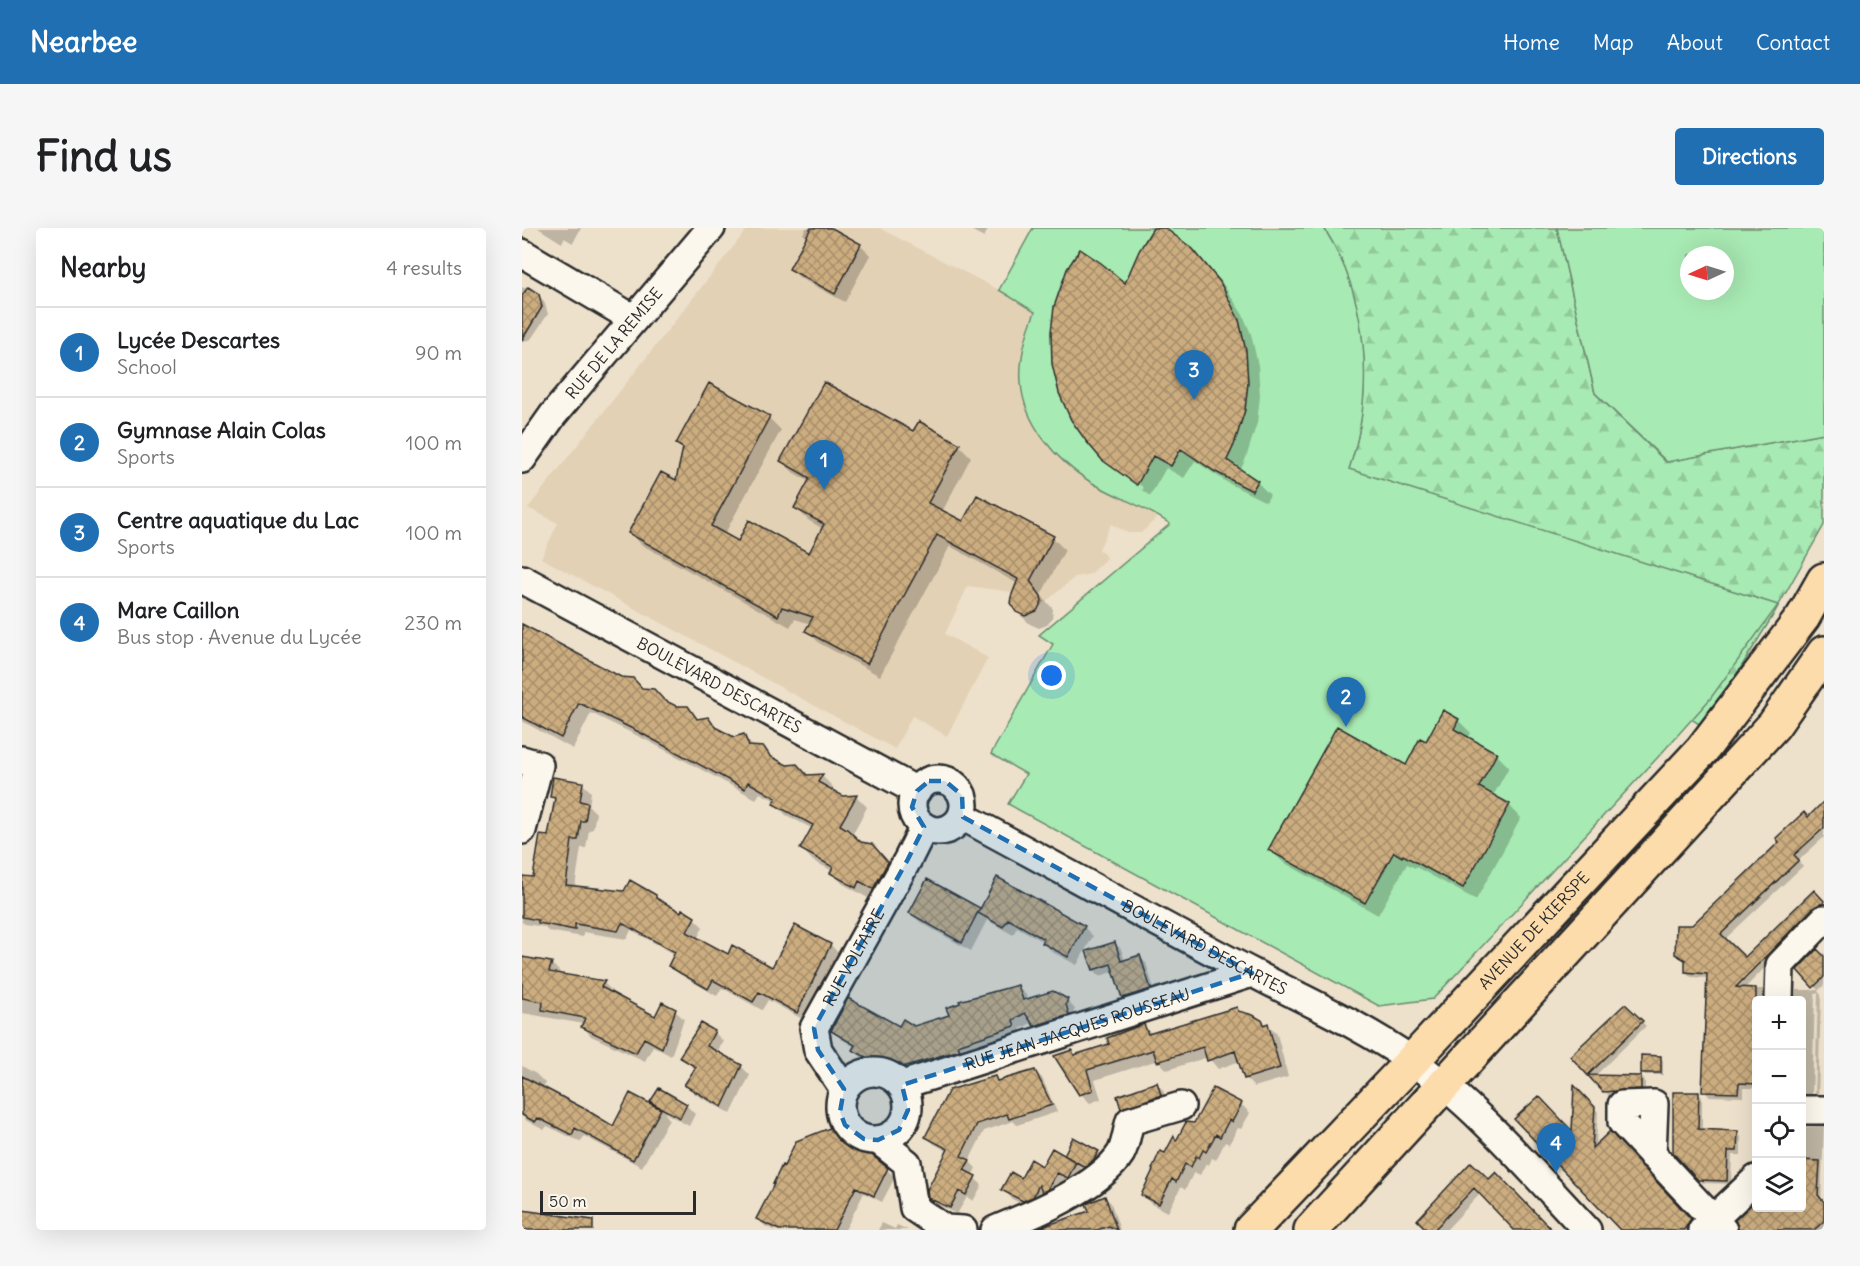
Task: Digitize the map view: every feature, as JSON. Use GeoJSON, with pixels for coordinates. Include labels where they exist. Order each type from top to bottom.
{"type":"FeatureCollection","features":[{"type":"Feature","properties":{"kind":"main road","name":"AVENUE DE KIERSPE"},"geometry":{"type":"LineString","coordinates":[[1251,1230],[1702,750],[1803,617],[1824,580]]}},
{"type":"Feature","properties":{"kind":"main road"},"geometry":{"type":"LineString","coordinates":[[1311,1230],[1774,725],[1824,653]]}},
{"type":"Feature","properties":{"kind":"main road"},"geometry":{"type":"LineString","coordinates":[[1445,1086],[1448,1048],[1567,919],[1609,849]]}},
{"type":"Feature","properties":{"kind":"main road"},"geometry":{"type":"LineString","coordinates":[[1290,1230],[1409,1095],[1412,1061]]}},
{"type":"Feature","properties":{"kind":"street","name":"RUE DE LA REMISE"},"geometry":{"type":"LineString","coordinates":[[522,459],[553,415],[711,228]]}},
{"type":"Feature","properties":{"kind":"street"},"geometry":{"type":"LineString","coordinates":[[522,253],[634,319]]}},
{"type":"Feature","properties":{"kind":"street","name":"BOULEVARD DESCARTES"},"geometry":{"type":"LineString","coordinates":[[522,579],[916,791]]}},
{"type":"Feature","properties":{"kind":"street"},"geometry":{"type":"LineString","coordinates":[[522,760],[539,765],[522,830]]}},
{"type":"Feature","properties":{"kind":"street"},"geometry":{"type":"LineString","coordinates":[[937,780],[952,784],[962,795],[962,816],[945,830],[930,830],[924,827],[914,814],[913,798],[916,791],[929,781],[937,780]]}},
{"type":"Feature","properties":{"kind":"street","name":"BOULEVARD DESCARTES"},"geometry":{"type":"LineString","coordinates":[[962,816],[1252,973],[1364,1029],[1445,1086],[1511,1150],[1587,1230]]}},
{"type":"Feature","properties":{"kind":"street","name":"RUE VOLTAIRE"},"geometry":{"type":"LineString","coordinates":[[844,1089],[818,1050],[814,1028],[924,827]]}},
{"type":"Feature","properties":{"kind":"street"},"geometry":{"type":"LineString","coordinates":[[1779,996],[1780,965],[1824,919]]}},
{"type":"Feature","properties":{"kind":"street","name":"RUE JEAN-JACQUES ROUSSEAU"},"geometry":{"type":"LineString","coordinates":[[902,1085],[1252,973]]}},
{"type":"Feature","properties":{"kind":"street"},"geometry":{"type":"LineString","coordinates":[[877,1071],[893,1077],[902,1085],[908,1098],[908,1110],[899,1130],[889,1137],[878,1140],[864,1139],[845,1125],[840,1112],[840,1100],[844,1089],[859,1075],[877,1071]]}},
{"type":"Feature","properties":{"kind":"street"},"geometry":{"type":"LineString","coordinates":[[995,1230],[1042,1211],[1106,1172],[1123,1151],[1130,1121],[1181,1106]]}},
{"type":"Feature","properties":{"kind":"street"},"geometry":{"type":"LineString","coordinates":[[1806,1110],[1824,1110]]}},
{"type":"Feature","properties":{"kind":"street"},"geometry":{"type":"LineString","coordinates":[[878,1140],[908,1163],[914,1208],[945,1229],[963,1230]]}},
{"type":"Feature","properties":{"kind":"street"},"geometry":{"type":"LineString","coordinates":[[1652,1155],[1712,1227],[1752,1183]]}},
{"type":"Feature","properties":{"kind":"highlighted area"},"geometry":{"type":"Polygon","coordinates":[[[929,781],[945,781],[962,795],[963,817],[1252,973],[902,1085],[908,1110],[899,1130],[878,1140],[864,1139],[845,1125],[840,1112],[844,1089],[818,1050],[814,1028],[924,827],[912,807],[917,791],[929,781]]]}},
{"type":"Feature","properties":{"kind":"shaded area"},"geometry":{"type":"Polygon","coordinates":[[[748,228],[879,228],[999,290],[1035,312],[1028,329],[1023,352],[1021,383],[1028,412],[1043,440],[1088,480],[1159,516],[1141,533],[1128,533],[1111,524],[1099,549],[1107,558],[1091,574],[1075,577],[1030,615],[1021,615],[1013,609],[1010,603],[1012,592],[968,586],[945,634],[988,658],[947,736],[912,716],[895,749],[541,558],[558,523],[528,508],[748,228]]]}},
{"type":"Feature","properties":{"kind":"green space"},"geometry":{"type":"Polygon","coordinates":[[[1033,228],[1324,228],[1351,284],[1359,315],[1363,346],[1362,409],[1349,469],[1778,605],[1710,699],[1433,999],[1379,1006],[1008,804],[1026,774],[991,754],[1053,644],[1039,635],[1170,524],[1099,487],[1065,463],[1044,439],[1028,413],[1023,398],[1021,365],[1026,338],[1035,312],[999,290],[1033,228]]]}},
{"type":"Feature","properties":{"kind":"green space"},"geometry":{"type":"Polygon","coordinates":[[[1324,228],[1557,228],[1595,393],[1666,462],[1824,433],[1824,525],[1772,617],[1704,727],[1332,508],[1351,463],[1360,428],[1364,369],[1362,339],[1349,281],[1324,228]]]}},
{"type":"Feature","properties":{"kind":"green space"},"geometry":{"type":"Polygon","coordinates":[[[1557,228],[1824,228],[1824,433],[1667,462],[1595,393],[1557,228]]]}},
{"type":"Feature","properties":{"kind":"building"},"geometry":{"type":"Polygon","coordinates":[[[811,228],[832,228],[861,244],[835,294],[789,269],[811,228]]]}},
{"type":"Feature","properties":{"kind":"building"},"geometry":{"type":"Polygon","coordinates":[[[1153,228],[1165,228],[1193,249],[1220,282],[1239,320],[1246,351],[1248,383],[1245,410],[1227,460],[1258,481],[1252,491],[1214,471],[1181,449],[1171,466],[1153,456],[1137,485],[1102,460],[1071,420],[1059,393],[1052,364],[1051,332],[1054,307],[1067,269],[1080,249],[1125,283],[1139,251],[1153,228]]]}},
{"type":"Feature","properties":{"kind":"building"},"geometry":{"type":"Polygon","coordinates":[[[528,287],[539,294],[542,307],[522,340],[522,296],[528,287]]]}},
{"type":"Feature","properties":{"kind":"building"},"geometry":{"type":"Polygon","coordinates":[[[824,382],[913,431],[919,421],[960,444],[928,503],[963,521],[977,495],[1054,536],[1030,581],[1041,596],[1042,601],[1037,611],[1025,616],[1016,612],[1010,603],[1018,579],[937,535],[867,664],[805,631],[813,617],[782,607],[778,616],[628,533],[661,472],[676,480],[683,448],[676,444],[709,383],[770,416],[711,526],[738,541],[749,520],[809,553],[824,524],[794,508],[810,478],[780,461],[824,382]]]}},
{"type":"Feature","properties":{"kind":"building"},"geometry":{"type":"Polygon","coordinates":[[[522,624],[621,677],[633,678],[642,688],[654,689],[664,700],[676,706],[688,706],[697,719],[708,717],[715,727],[734,737],[744,734],[749,746],[764,747],[770,756],[787,765],[797,764],[807,775],[823,774],[818,782],[843,796],[857,795],[840,825],[861,842],[872,844],[888,862],[873,889],[859,881],[856,888],[830,873],[833,867],[800,849],[813,825],[773,804],[776,798],[748,782],[745,789],[637,731],[579,703],[561,738],[522,717],[522,624]]]}},
{"type":"Feature","properties":{"kind":"building"},"geometry":{"type":"Polygon","coordinates":[[[1443,710],[1459,719],[1454,729],[1497,753],[1479,787],[1510,804],[1463,888],[1394,852],[1365,903],[1268,850],[1337,726],[1406,765],[1420,738],[1426,741],[1443,710]]]}},
{"type":"Feature","properties":{"kind":"building"},"geometry":{"type":"Polygon","coordinates":[[[553,777],[583,782],[580,801],[588,803],[585,821],[581,821],[578,840],[572,840],[566,885],[624,891],[630,880],[656,895],[656,898],[695,917],[687,932],[728,954],[732,945],[772,967],[795,925],[831,944],[797,1013],[759,992],[753,1002],[713,980],[708,989],[668,966],[675,952],[622,923],[618,931],[575,924],[575,930],[538,923],[538,920],[522,917],[522,876],[533,877],[540,835],[548,836],[555,798],[550,797],[553,777]]]}},
{"type":"Feature","properties":{"kind":"building"},"geometry":{"type":"Polygon","coordinates":[[[1824,801],[1824,828],[1794,855],[1799,860],[1721,934],[1745,957],[1814,890],[1824,901],[1823,904],[1813,908],[1736,987],[1756,988],[1756,996],[1752,996],[1752,1084],[1739,1083],[1738,1093],[1702,1092],[1707,974],[1685,972],[1685,960],[1675,954],[1676,925],[1692,925],[1779,842],[1776,838],[1804,812],[1808,817],[1824,801]]]}},
{"type":"Feature","properties":{"kind":"building"},"geometry":{"type":"Polygon","coordinates":[[[997,877],[1085,926],[1068,957],[1042,943],[1044,939],[1008,919],[1003,927],[978,913],[997,877]]]}},
{"type":"Feature","properties":{"kind":"building"},"geometry":{"type":"Polygon","coordinates":[[[927,879],[980,908],[962,943],[909,913],[927,879]]]}},
{"type":"Feature","properties":{"kind":"building"},"geometry":{"type":"Polygon","coordinates":[[[1115,942],[1121,961],[1140,955],[1151,989],[1122,998],[1111,964],[1093,970],[1086,951],[1115,942]]]}},
{"type":"Feature","properties":{"kind":"building"},"geometry":{"type":"Polygon","coordinates":[[[1817,949],[1824,956],[1824,977],[1813,988],[1797,970],[1817,949]]]}},
{"type":"Feature","properties":{"kind":"building"},"geometry":{"type":"Polygon","coordinates":[[[522,957],[552,962],[549,972],[605,981],[601,987],[655,1016],[662,1002],[676,1009],[662,1048],[644,1038],[636,1053],[581,1027],[585,1018],[542,1010],[543,1002],[522,998],[522,957]]]}},
{"type":"Feature","properties":{"kind":"building"},"geometry":{"type":"Polygon","coordinates":[[[1018,985],[1023,1000],[1053,991],[1068,999],[1066,1004],[1069,1015],[1034,1026],[1025,1013],[1013,1020],[1015,1026],[958,1045],[960,1050],[892,1070],[852,1050],[855,1045],[831,1031],[848,998],[899,1026],[903,1019],[914,1026],[949,1015],[946,1008],[960,1003],[959,1001],[1018,985]]]}},
{"type":"Feature","properties":{"kind":"building"},"geometry":{"type":"Polygon","coordinates":[[[1625,1004],[1643,1021],[1588,1075],[1641,1076],[1641,1089],[1603,1092],[1570,1056],[1625,1004]]]}},
{"type":"Feature","properties":{"kind":"building"},"geometry":{"type":"Polygon","coordinates":[[[1237,1007],[1238,1011],[1253,1015],[1263,1021],[1264,1025],[1268,1023],[1280,1068],[1244,1079],[1235,1051],[1207,1061],[1203,1047],[1157,1062],[1153,1050],[1087,1070],[1093,1090],[1079,1095],[1054,1056],[1072,1050],[1074,1055],[1109,1044],[1107,1038],[1144,1024],[1148,1034],[1237,1007]]]}},
{"type":"Feature","properties":{"kind":"building"},"geometry":{"type":"Polygon","coordinates":[[[701,1023],[715,1031],[707,1046],[742,1065],[722,1107],[684,1085],[696,1067],[679,1057],[701,1023]]]}},
{"type":"Feature","properties":{"kind":"building"},"geometry":{"type":"Polygon","coordinates":[[[1641,1055],[1661,1056],[1661,1073],[1641,1073],[1641,1055]]]}},
{"type":"Feature","properties":{"kind":"building"},"geometry":{"type":"Polygon","coordinates":[[[1035,1070],[1052,1105],[1009,1119],[1007,1114],[977,1124],[961,1156],[970,1160],[964,1170],[976,1176],[966,1195],[959,1191],[950,1208],[928,1198],[927,1190],[948,1149],[925,1137],[949,1090],[995,1076],[997,1081],[1035,1070]]]}},
{"type":"Feature","properties":{"kind":"building"},"geometry":{"type":"Polygon","coordinates":[[[522,1076],[613,1126],[630,1093],[661,1109],[633,1160],[575,1128],[572,1135],[538,1118],[535,1122],[522,1115],[522,1076]]]}},
{"type":"Feature","properties":{"kind":"building"},"geometry":{"type":"Polygon","coordinates":[[[1157,1082],[1161,1095],[1121,1109],[1117,1096],[1157,1082]]]}},
{"type":"Feature","properties":{"kind":"building"},"geometry":{"type":"Polygon","coordinates":[[[1574,1085],[1595,1107],[1592,1148],[1610,1131],[1691,1219],[1684,1230],[1620,1230],[1514,1119],[1539,1096],[1572,1131],[1574,1085]]]}},
{"type":"Feature","properties":{"kind":"building"},"geometry":{"type":"Polygon","coordinates":[[[659,1088],[687,1104],[680,1118],[650,1102],[659,1088]]]}},
{"type":"Feature","properties":{"kind":"building"},"geometry":{"type":"Polygon","coordinates":[[[1213,1088],[1242,1103],[1232,1122],[1229,1120],[1220,1137],[1216,1134],[1206,1152],[1203,1150],[1199,1158],[1196,1156],[1191,1167],[1185,1164],[1176,1182],[1172,1179],[1159,1204],[1141,1195],[1160,1151],[1165,1153],[1174,1136],[1176,1141],[1186,1122],[1194,1123],[1213,1088]]]}},
{"type":"Feature","properties":{"kind":"building"},"geometry":{"type":"Polygon","coordinates":[[[1673,1092],[1699,1092],[1698,1129],[1738,1131],[1737,1151],[1728,1151],[1727,1181],[1698,1180],[1673,1153],[1673,1092]]]}},
{"type":"Feature","properties":{"kind":"building"},"geometry":{"type":"Polygon","coordinates":[[[835,1126],[847,1132],[846,1134],[864,1146],[888,1168],[874,1196],[856,1187],[834,1230],[779,1230],[756,1219],[796,1141],[835,1126]]]}},
{"type":"Feature","properties":{"kind":"building"},"geometry":{"type":"Polygon","coordinates":[[[1073,1137],[1099,1151],[1085,1167],[1064,1155],[1073,1137]]]}},
{"type":"Feature","properties":{"kind":"building"},"geometry":{"type":"Polygon","coordinates":[[[1052,1148],[1076,1162],[1068,1178],[1057,1173],[1047,1190],[1042,1192],[1039,1185],[1033,1197],[1023,1201],[1001,1190],[1011,1172],[1021,1178],[1031,1159],[1042,1166],[1052,1148]]]}},
{"type":"Feature","properties":{"kind":"building"},"geometry":{"type":"Polygon","coordinates":[[[1806,1160],[1820,1161],[1818,1195],[1824,1202],[1824,1221],[1814,1230],[1738,1230],[1735,1220],[1752,1204],[1752,1212],[1806,1212],[1806,1160]]]}},
{"type":"Feature","properties":{"kind":"building"},"geometry":{"type":"Polygon","coordinates":[[[1471,1162],[1489,1179],[1496,1172],[1552,1230],[1514,1230],[1474,1188],[1434,1230],[1427,1230],[1417,1220],[1471,1162]]]}},
{"type":"Feature","properties":{"kind":"building"},"geometry":{"type":"Polygon","coordinates":[[[1105,1196],[1117,1230],[1109,1226],[1097,1230],[1042,1230],[1042,1227],[1089,1211],[1086,1204],[1105,1196]]]}},
{"type":"Feature","properties":{"kind":"building"},"geometry":{"type":"Polygon","coordinates":[[[522,1210],[593,1220],[593,1230],[522,1230],[522,1210]]]}},
{"type":"Feature","properties":{"kind":"place","name":"Centre aquatique du Lac"},"geometry":{"type":"Point","coordinates":[1194,400]}},
{"type":"Feature","properties":{"kind":"place","name":"Lycée Descartes"},"geometry":{"type":"Point","coordinates":[824,490]}},
{"type":"Feature","properties":{"kind":"place","name":"Gymnase Alain Colas"},"geometry":{"type":"Point","coordinates":[1346,727]}},
{"type":"Feature","properties":{"kind":"place","name":"Mare Caillon"},"geometry":{"type":"Point","coordinates":[1556,1173]}}]}
